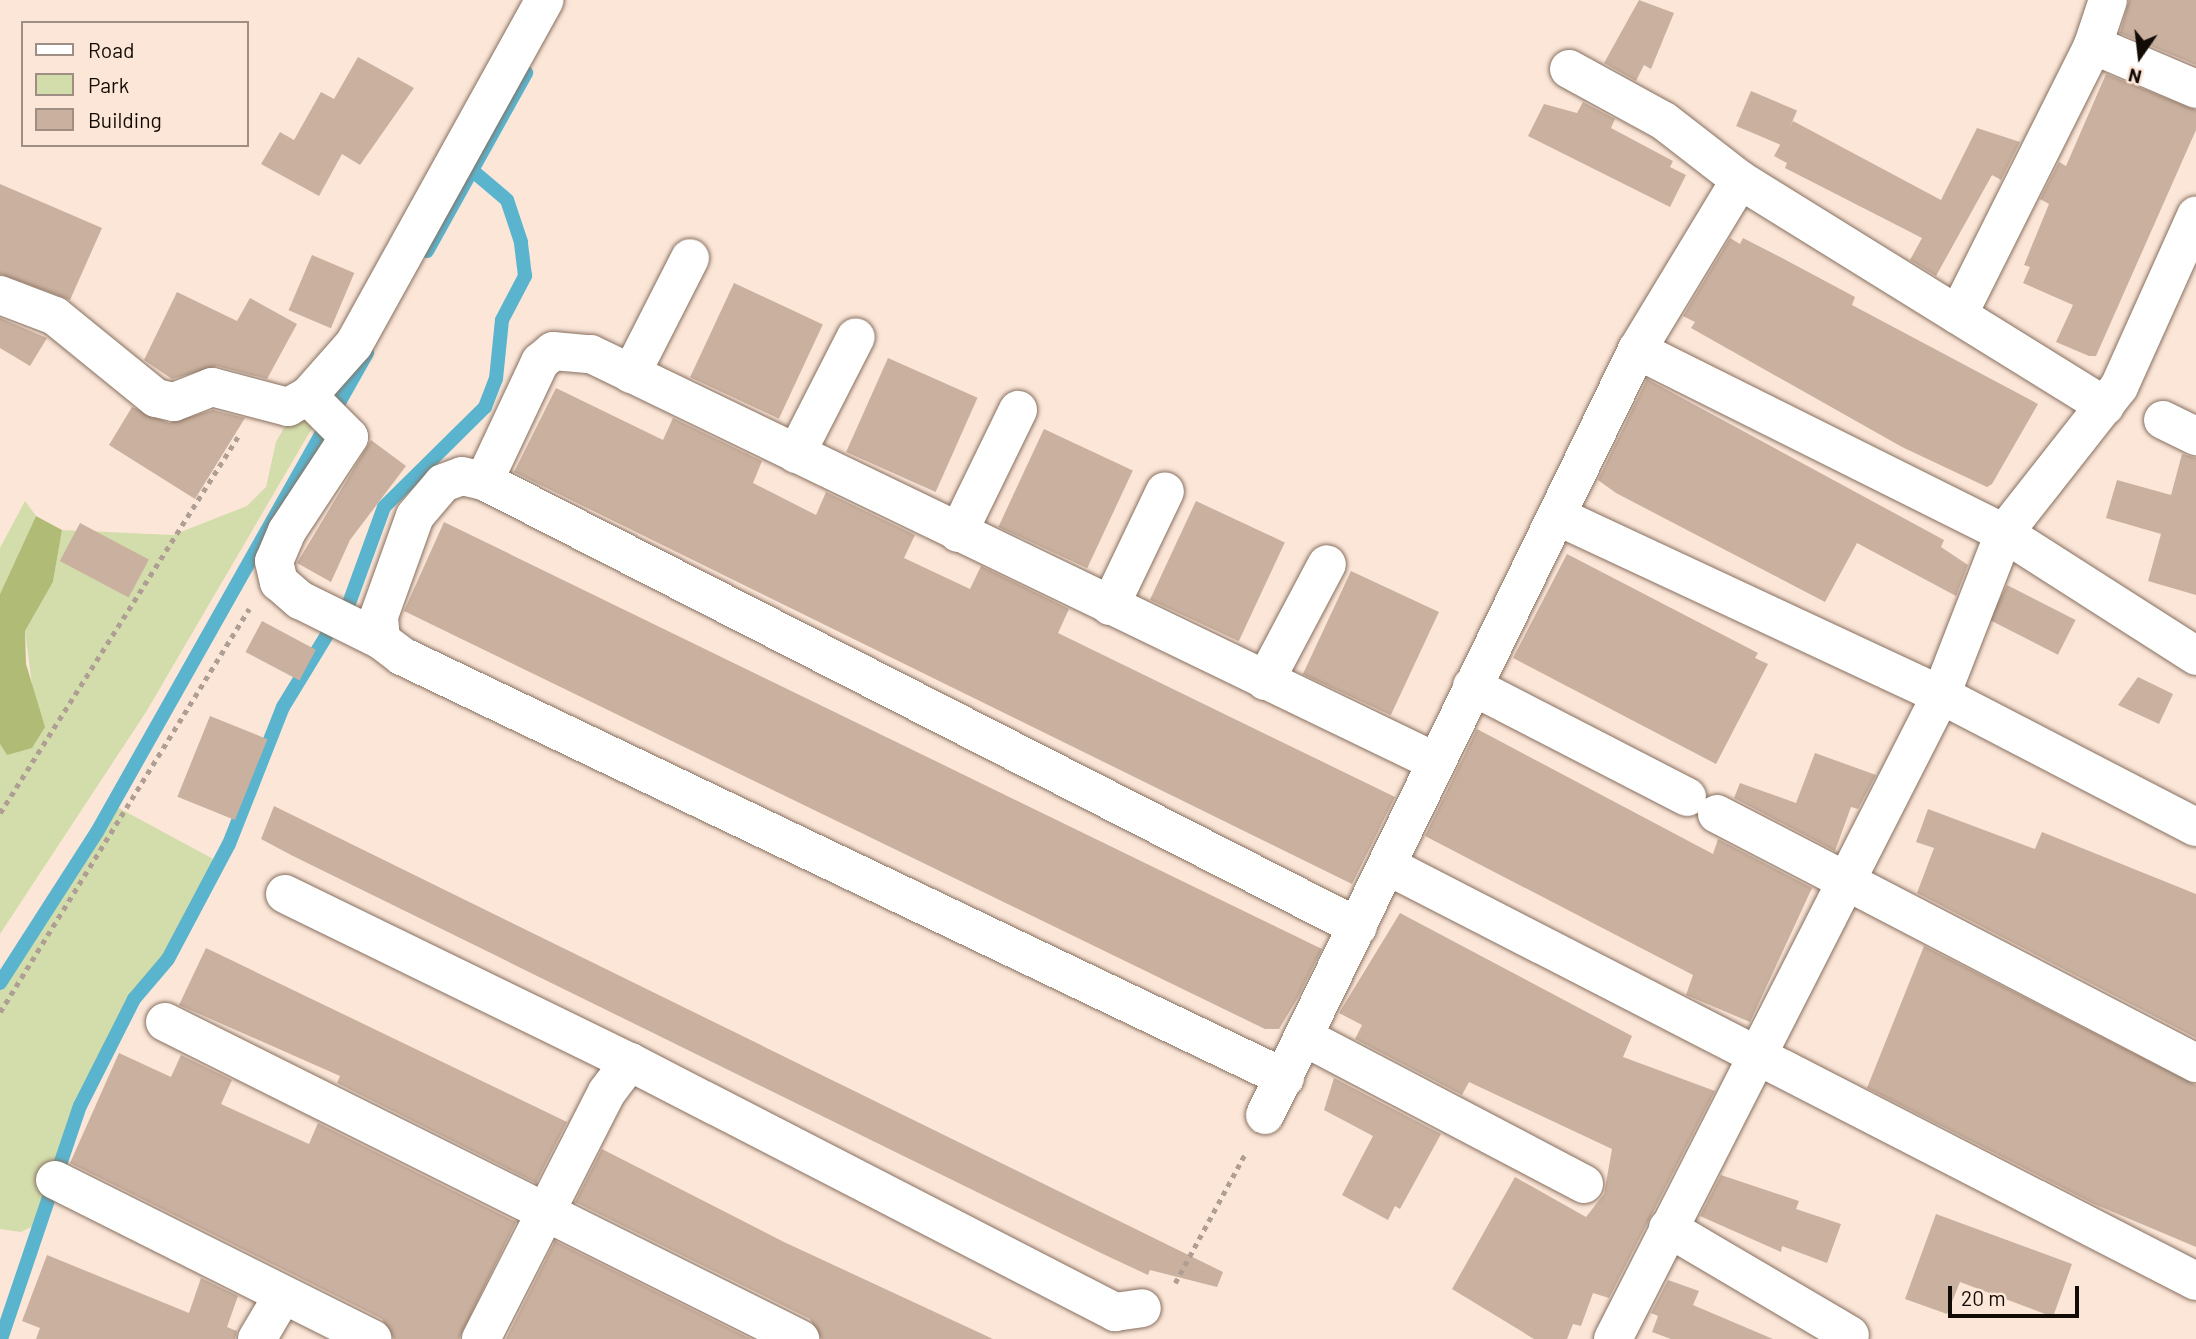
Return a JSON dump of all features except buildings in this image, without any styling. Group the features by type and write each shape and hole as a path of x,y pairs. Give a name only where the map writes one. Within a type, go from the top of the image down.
{"street":[{"path":"0,295 55,316 156,398 174,402 212,387 288,407 311,398 354,344 545,0"},
{"path":"1958,315 2094,45 2108,0"},
{"path":"2094,45 2196,89"},
{"path":"1569,69 1664,121 1740,180 2105,406"},
{"path":"1265,1115 1306,1038 1472,686 1637,349 1740,180"},
{"path":"1613,1339 1842,881 1941,695 2004,533 2105,406 2196,215"},
{"path":"631,374 690,258"},
{"path":"796,454 856,337"},
{"path":"1637,349 2004,533 2196,656"},
{"path":"484,481 540,362 553,351 590,354 1436,762"},
{"path":"311,398 347,429 346,445 287,531 276,566 279,582 300,600 1285,1078"},
{"path":"958,533 1018,410"},
{"path":"381,640 386,586 415,516 443,482 462,476 484,481 1358,927"},
{"path":"1110,606 1165,491"},
{"path":"1557,516 1941,695 2196,827"},
{"path":"1265,681 1327,564"},
{"path":"1472,686 2196,1063"},
{"path":"1388,866 1755,1059 2196,1281"},
{"path":"285,894 630,1062 1115,1312 1142,1308"},
{"path":"165,1022 800,1339"},
{"path":"1306,1038 1584,1184"},
{"path":"481,1339 548,1213 607,1092 630,1062"},
{"path":"55,1180 372,1339"},
{"path":"1668,1228 1850,1335"},
{"path":"257,1339 283,1295"}],"path":[{"path":"0,813 261,401"},
{"path":"0,1012 276,566"},
{"path":"1142,1308 1159,1301 1175,1282 1265,1115"}],"green space":[{"path":"303,412 315,423 146,712 0,934 0,744 7,755 33,692 25,631 53,582 62,530 173,535 247,506 266,487 276,442 290,417"},
{"path":"25,501 36,516 0,594 0,548"},
{"path":"36,516 62,530 53,582 25,631 26,664 45,727 32,748 7,755 0,744 0,594"},
{"path":"115,806 217,861 165,956 130,997 76,1105 39,1223 21,1232 0,1229 0,990"}],"waterway":[{"path":"427,251 526,73"},
{"path":"348,606 384,507 485,407 496,379 502,320 525,276 521,242 507,200 474,172"},
{"path":"0,983 97,832 367,353"},
{"path":"1,1339 80,1106 134,999 168,959 229,844 283,707 330,630"}]}
